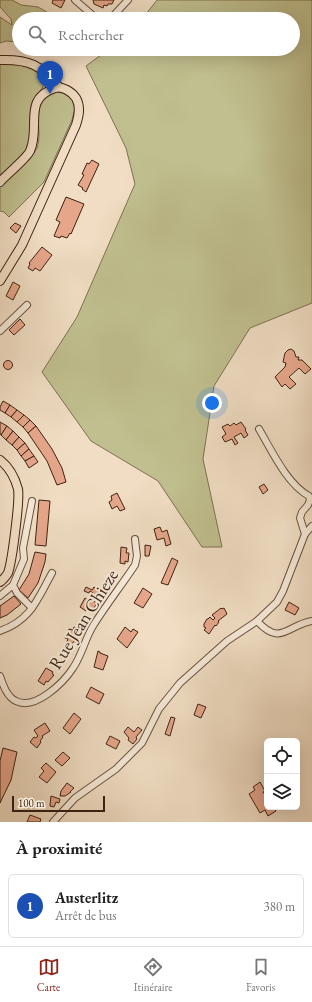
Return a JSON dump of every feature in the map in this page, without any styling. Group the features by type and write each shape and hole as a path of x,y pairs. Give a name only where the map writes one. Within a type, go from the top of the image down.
{"main road":[{"path":"0,60 21,60 35,65 48,75 59,87 68,90 75,97 79,104 80,112 76,125 22,245 0,281"},
{"path":"0,182 29,153 34,142 34,109 38,98 44,92 59,87"},
{"path":"0,460 14,477 18,490 11,559 8,574 0,582"}],"street":[{"path":"75,0 89,12"},
{"path":"117,12 128,0"},
{"path":"0,331 27,305"},
{"path":"259,429 285,472 295,485 304,494 309,496 310,500 308,505 302,512 300,518 305,534"},
{"path":"0,596 13,585 24,559 23,548 32,501"},
{"path":"53,822 75,798 116,769 142,743 159,709 180,683 227,641 257,621 277,602 283,591 305,534 312,526"},
{"name":"Rue Jean Chieze","path":"0,676 8,694 15,701 21,703 33,702 43,697 54,690 68,676 93,627 136,565 134,539"},
{"path":"0,631 13,626 27,616 52,573"},
{"path":"13,585 17,594 32,608"},
{"path":"257,621 264,629 271,633 278,634 312,621"}],"shaded area":[{"path":"0,0 12,0 21,5 38,7 47,12 12,12 12,25 11,19 0,7"},
{"path":"157,0 312,0 312,303 250,328 214,386 203,459 222,547 202,547 158,481 91,441 42,372 77,317 135,184 126,148 86,66 100,56 300,56 300,12 148,12"},
{"path":"0,17 12,25 12,42 6,41 0,43"},
{"path":"0,64 27,66 39,72 43,77 45,84 36,97 31,109 32,136 25,153 0,177"},
{"path":"54,92 64,93 72,99 75,108 72,120 44,182 9,217 4,212 0,211 0,186 37,148 39,140 38,117 41,103 46,97"}],"building":[{"path":"53,0 65,0 61,8 52,3"},
{"path":"93,0 114,0 112,4 108,4 107,6 104,5 103,8 94,4"},
{"path":"92,160 99,164 86,192 78,185 84,175 82,174 87,163 89,164"},
{"path":"66,197 84,204 71,234 70,233 67,238 61,236 60,238 54,236 60,222 56,220"},
{"path":"15,223 21,226 16,233 10,228"},
{"path":"42,247 52,255 40,271 35,268 33,271 28,268 29,263"},
{"path":"13,282 20,286 13,300 6,296"},
{"path":"20,319 25,325 14,335 9,330"},
{"path":"291,349 294,351 296,357 299,357 298,360 302,360 311,369 305,374 299,368 289,377 296,384 290,389 285,384 282,387 275,377 285,367 286,363 283,362 285,353"},
{"path":"8,360 13,365 8,370 3,365"},
{"path":"3,401 10,405 5,413 0,410"},
{"path":"10,405 17,410 11,417 5,413"},
{"path":"17,410 24,415 17,422 11,417"},
{"path":"24,415 30,420 23,427 17,422"},
{"path":"30,420 36,426 28,433 23,427"},
{"path":"0,422 7,426 1,435 0,434"},
{"path":"241,422 248,435 244,438 241,433 234,437 238,443 235,445 232,439 225,442 222,437 226,434 222,427 228,424 230,426 234,423 236,425"},
{"path":"7,426 13,431 6,440 1,435"},
{"path":"36,426 52,449 62,468 66,482 57,485 47,461 28,433"},
{"path":"13,431 19,437 12,445 6,440"},
{"path":"19,437 25,443 17,450 12,445"},
{"path":"25,443 29,449 21,456 17,450"},
{"path":"29,449 34,456 25,461 21,456"},
{"path":"34,456 38,462 29,468 25,461"},
{"path":"264,484 268,490 263,494 259,487"},
{"path":"117,493 125,509 120,511 117,506 112,509 109,502 112,500 111,496"},
{"path":"39,500 50,501 46,546 35,545"},
{"path":"160,527 162,532 167,530 171,544 166,546 164,538 157,540 154,529"},
{"path":"145,545 151,546 149,556 145,556"},
{"path":"121,547 127,548 126,553 129,553 128,562 125,561 125,564 120,563"},
{"path":"35,552 46,554 45,562 38,583 28,598 19,590 29,574"},
{"path":"172,558 178,561 168,585 161,583"},
{"path":"86,587 92,590 94,587 99,591 96,595 98,596 96,599 94,598 93,601 97,603 93,610 88,608 86,611 80,607 85,598 89,601 93,593 90,591 89,593 84,591"},
{"path":"143,588 152,594 143,608 134,603"},
{"path":"14,596 21,604 7,615 0,618 0,606"},
{"path":"289,602 299,608 295,615 285,610"},
{"path":"221,608 224,608 227,614 218,621 219,622 209,634 204,630 206,628 204,627 204,624 210,617 213,620 215,618 212,615"},
{"path":"74,627 81,630 76,642 74,641 71,646 66,644 68,639 65,638 69,629 73,630"},
{"path":"125,627 131,632 133,629 138,632 127,648 117,639"},
{"path":"98,651 108,656 103,670 94,667"},
{"path":"46,668 53,672 52,674 54,675 48,682 46,681 44,685 38,681"},
{"path":"91,687 104,694 99,704 86,697"},
{"path":"198,704 206,707 201,718 194,715"},
{"path":"74,713 81,719 70,734 63,728"},
{"path":"171,717 175,718 170,736 165,734"},
{"path":"45,723 50,731 42,736 41,742 37,748 30,742 34,737 36,738 38,736 34,730"},
{"path":"128,727 134,732 138,727 142,730 136,737 137,739 133,744 128,740 129,738 124,732"},
{"path":"110,736 120,741 116,749 106,744"},
{"path":"3,748 17,752 11,780 0,803 0,761"},
{"path":"63,752 70,758 62,766 55,760"},
{"path":"46,763 56,772 47,783 39,777 44,771 41,768"},
{"path":"260,782 264,789 265,810 260,813 249,794 255,790 253,787"},
{"path":"67,783 74,788 65,796 60,796 61,791"},
{"path":"51,796 60,799 59,803 56,802 54,807 50,806"},
{"path":"265,810 276,810 276,811 268,816"},
{"path":"30,815 41,819 40,822 27,822"}],"place":[{"name":"Austerlitz","path":"50,94"}]}
